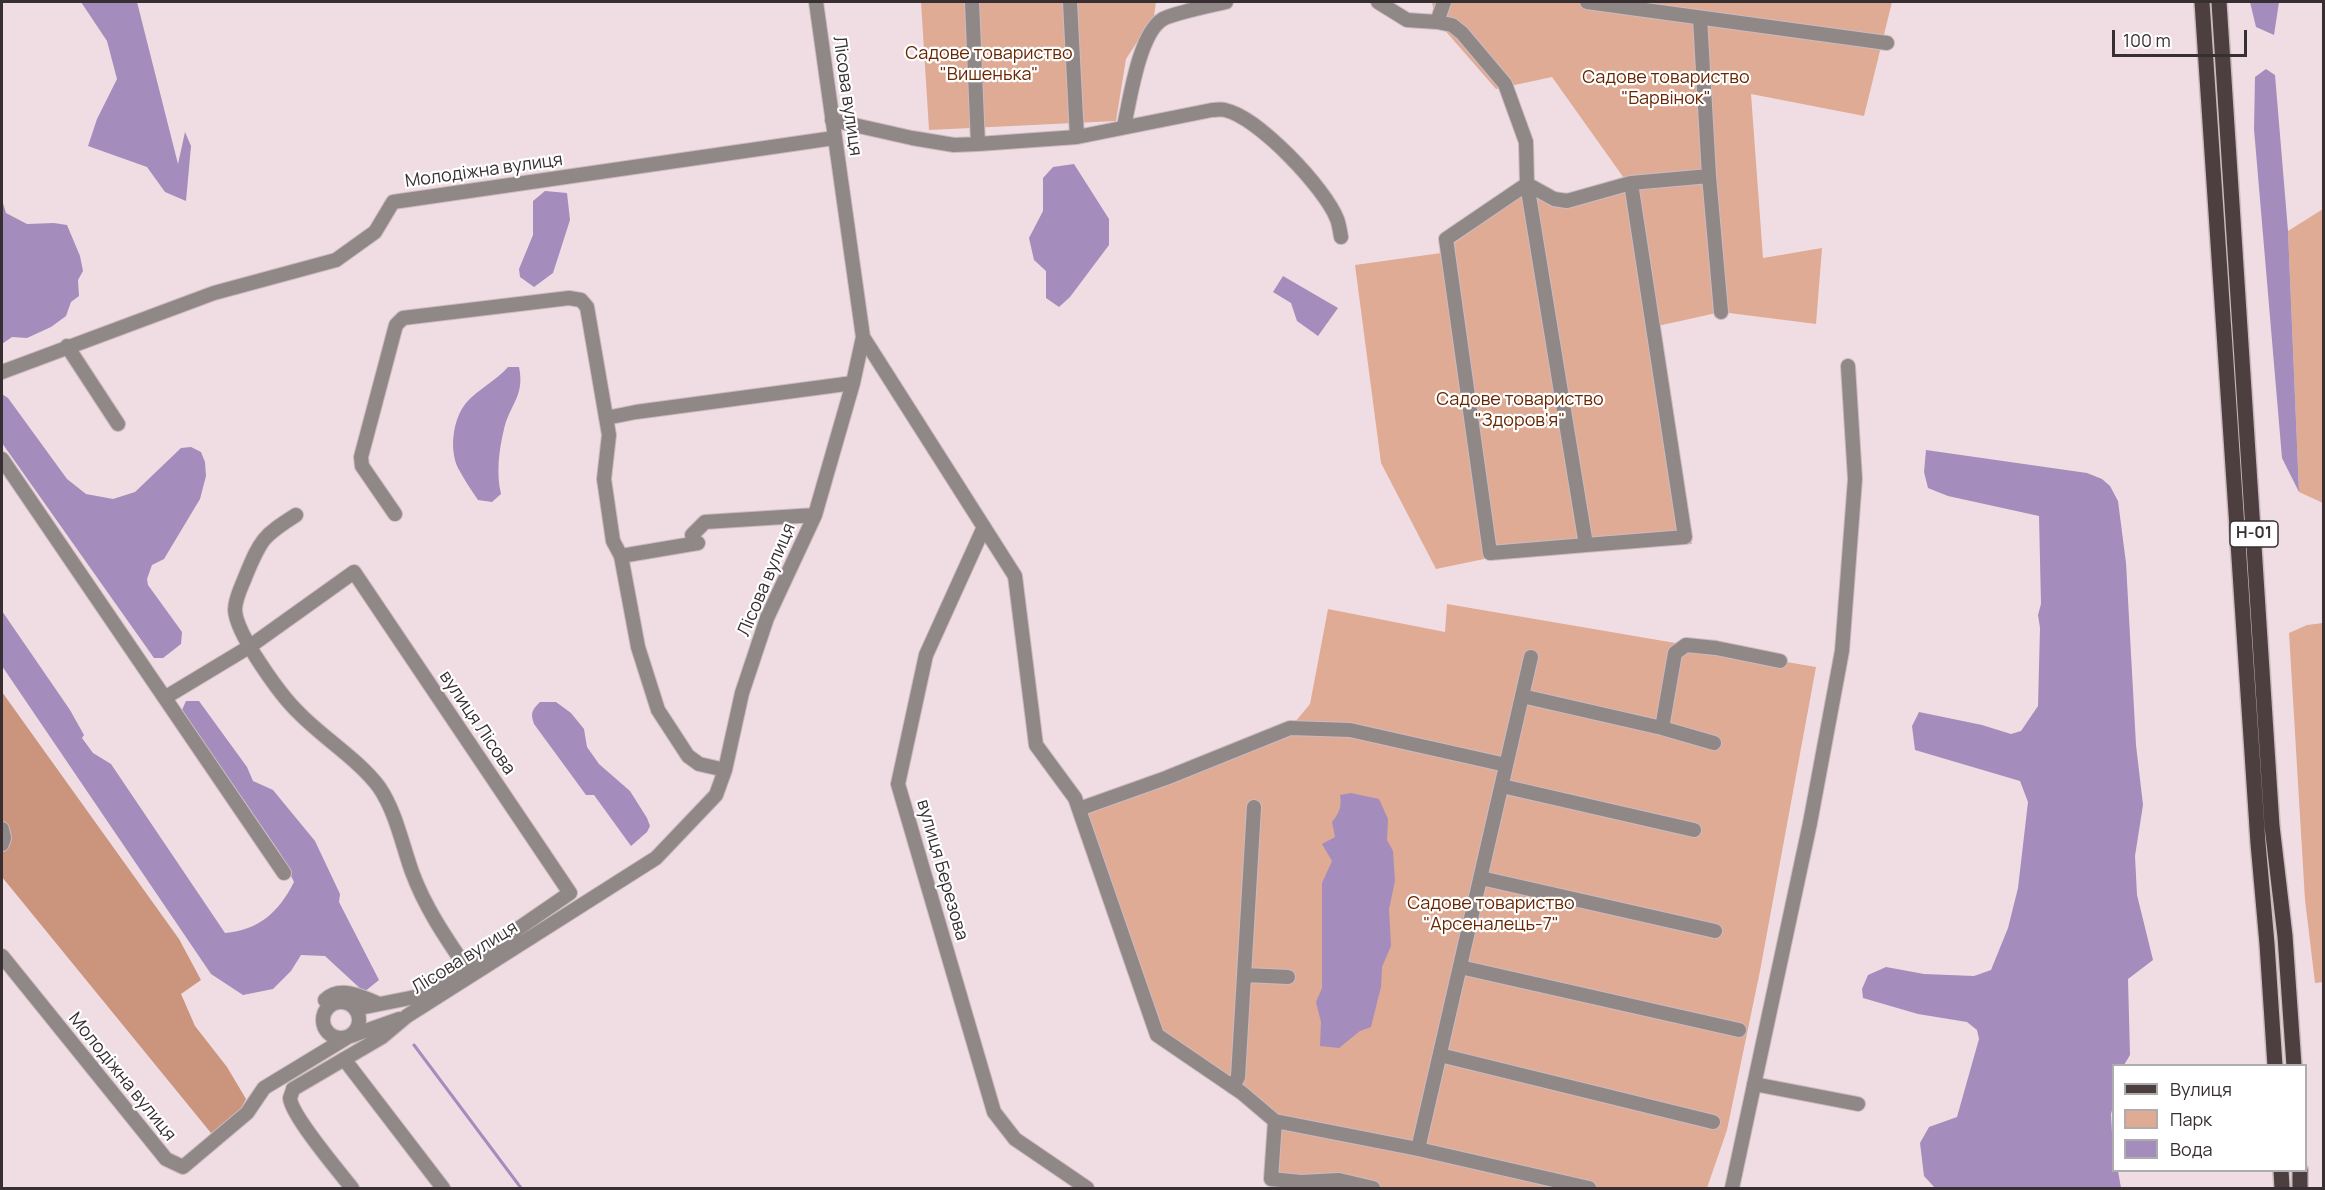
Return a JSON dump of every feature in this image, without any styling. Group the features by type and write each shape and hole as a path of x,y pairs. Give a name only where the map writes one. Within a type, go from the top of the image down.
{"main road":[{"name":"Н-01","path":"2202,2 2275,1064"},
{"name":"Н-01","path":"2219,2 2272,826 2285,936 2294,1064"},
{"path":"2281,1172 2282,1188"},
{"path":"2300,1172 2300,1188"}],"street":[{"name":"Лісова вулиця","path":"407,1016 656,858 716,795 742,693 767,618 815,515 853,383 863,337 816,2"},
{"path":"972,2 978,144"},
{"path":"1071,2 1077,137"},
{"path":"1125,126 1141,54 1149,36 1163,19 1226,2"},
{"path":"1378,2 1407,20 1452,25 1462,33 1505,84 1526,142 1527,184 1586,545"},
{"path":"1437,22 1444,2"},
{"path":"1587,2 1887,43"},
{"path":"1700,18 1709,176 1721,312"},
{"path":"832,120 954,145 1077,137 1212,110 1225,110 1237,115 1277,143 1307,174 1336,218 1341,237"},
{"name":"Молодіжна вулиця","path":"2,372 214,293 336,261 375,232 393,202 834,138"},
{"path":"1527,184 1554,200 1567,201 1631,183 1709,176"},
{"path":"1527,184 1446,239 1490,553 1685,537 1631,183"},
{"path":"395,514 362,466 362,457 396,325 403,318 569,298 581,300 587,307 609,435 604,479 613,541 621,556 638,647 658,710 688,756 699,764 724,770"},
{"path":"863,337 1015,576 1036,745 1075,798 1157,1035 1233,1087 1275,1121 1418,1149 1589,1188"},
{"path":"67,346 118,424"},
{"path":"1732,1188 1810,823 1842,651 1855,479 1848,366"},
{"path":"606,418 853,383"},
{"path":"2,459 284,873"},
{"path":"296,515 271,531 259,544 237,597 235,609 237,622 249,647 298,713 345,753 379,787 397,825 412,873 431,917 465,966 420,996 356,1011"},
{"path":"621,556 695,539 705,522 815,515"},
{"name":"вулиця Березова","path":"984,527 926,655 898,784 994,1112 1015,1139 1087,1188"},
{"name":"вулиця Лісова","path":"249,647 354,572 570,893 465,966"},
{"path":"1662,728 1675,653 1686,645 1716,648 1780,661"},
{"path":"166,698 249,647"},
{"path":"1418,1149 1531,657"},
{"path":"1522,696 1662,728 1714,743"},
{"path":"1079,809 1166,778 1290,728 1350,730 1506,765"},
{"path":"1502,786 1694,830"},
{"path":"1233,1087 1238,1077 1254,807"},
{"path":"2,829 4,838 2,844"},
{"path":"1480,878 1715,931"},
{"name":"Молодіжна вулиця","path":"2,956 165,1159 183,1167 247,1113 264,1088 348,1037 407,1016"},
{"path":"1460,967 1739,1030"},
{"path":"1245,975 1288,977"},
{"path":"356,1011 359,1025 357,1030 348,1037 336,1038 324,1026 322,1012 324,1002 329,996 341,993 357,995 379,1004"},
{"path":"324,1020 328,1009 338,1003 350,1005 356,1011 386,1023"},
{"path":"352,1188 308,1131 290,1098 293,1089 382,1037 407,1016"},
{"path":"1440,1055 1713,1122"},
{"path":"344,1059 443,1188"},
{"path":"1754,1084 1858,1104"},
{"path":"1275,1121 1273,1184 1301,1182 1373,1188"}],"green space":[{"name":"Садове товариство \"Вишенька\"","path":"921,2 1156,2 1154,16 1126,59 1116,121 929,130"},
{"path":"1432,2 1892,2 1864,116 1751,94 1763,258 1822,248 1816,324 1721,312 1653,327 1692,544 1489,558 1436,569 1381,463 1355,265 1441,253 1532,186 1565,205 1631,188 1552,77 1496,89 1435,19"},
{"path":"2323,209 2323,503 2299,492 2288,231"},
{"name":"Садове товариство \"Арсеналець-7\"","path":"1447,604 1816,667 1760,971 1727,1130 1707,1188 1374,1188 1271,1179 1275,1121 1157,1035 1079,809 1290,728 1310,704 1328,609 1445,632"},
{"path":"2323,623 2324,982 2315,983 2305,900 2289,633 2307,625"}],"shaded area":[{"path":"2,692 179,939 201,980 181,994 195,1026 227,1067 246,1099 231,1128 211,1133 2,877"}],"water":[{"path":"81,2 137,2 178,164 185,132 191,146 186,201 165,192 147,167 88,146 97,119 117,79 107,41"},
{"path":"2250,2 2279,2 2274,35 2256,27"},
{"path":"2266,69 2275,75 2288,231 2299,492 2282,458 2254,129 2255,77"},
{"path":"1074,164 1109,219 1109,245 1070,297 1059,307 1046,298 1046,271 1034,260 1029,238 1043,211 1043,178 1053,167"},
{"path":"545,191 567,193 570,220 553,273 534,287 520,277 519,269 533,235 533,201"},
{"path":"2,200 6,213 27,224 67,225 80,256 83,271 78,280 79,296 71,302 66,316 51,327 27,338 12,337 2,344"},
{"path":"1283,276 1338,308 1318,336 1297,321 1291,303 1273,292"},
{"path":"508,367 519,367 520,385 504,429 501,445 498,470 501,494 492,502 478,500 455,460 453,443 455,426 466,403"},
{"path":"2,394 8,398 67,479 86,494 113,499 135,492 181,448 191,447 201,452 205,462 206,476 200,499 164,559 152,565 147,579 148,585 182,632 181,644 163,658 154,658 2,443"},
{"path":"1926,450 2087,473 2102,479 2110,486 2118,501 2126,563 2136,745 2143,805 2135,856 2137,895 2153,960 2128,979 2130,1055 2125,1064 2112,1064 2112,1172 2118,1172 2121,1188 1935,1188 1924,1176 1920,1143 1929,1127 1957,1117 1979,1039 1977,1030 1967,1022 1918,1014 1863,998 1862,989 1868,975 1886,967 1924,974 1974,976 1991,970 2008,928 2018,888 2028,802 2020,781 1915,750 1912,726 1919,712 1982,725 2011,734 2021,731 2038,706 2040,628 2038,615 2041,604 2039,516 1948,496 1928,488 1924,472"},
{"path":"2,611 70,710 84,735 82,738 93,753 111,764 225,933 248,928 267,918 282,902 294,882 280,853 182,710 186,701 199,701 247,767 253,781 273,790 315,841 340,894 339,902 379,980 364,992 325,956 301,955 291,971 273,989 243,995 211,974 2,666"},
{"path":"540,702 556,702 571,713 584,729 587,747 599,764 630,791 650,826 647,832 631,846 594,795 586,795 534,724 532,712"},
{"path":"1351,793 1379,799 1388,819 1387,840 1393,851 1395,881 1389,909 1391,946 1382,967 1381,987 1371,1027 1360,1031 1339,1048 1320,1046 1321,1022 1316,1002 1322,988 1322,883 1332,861 1322,844 1335,837 1332,822 1339,810 1340,795"}],"waterway":[{"path":"414,1045 521,1188"}],"park label":[{"name":"Садове товариство \"Барвінок\"","path":"1666,88"},
{"name":"Садове товариство \"Здоров'я\"","path":"1520,410"}]}
